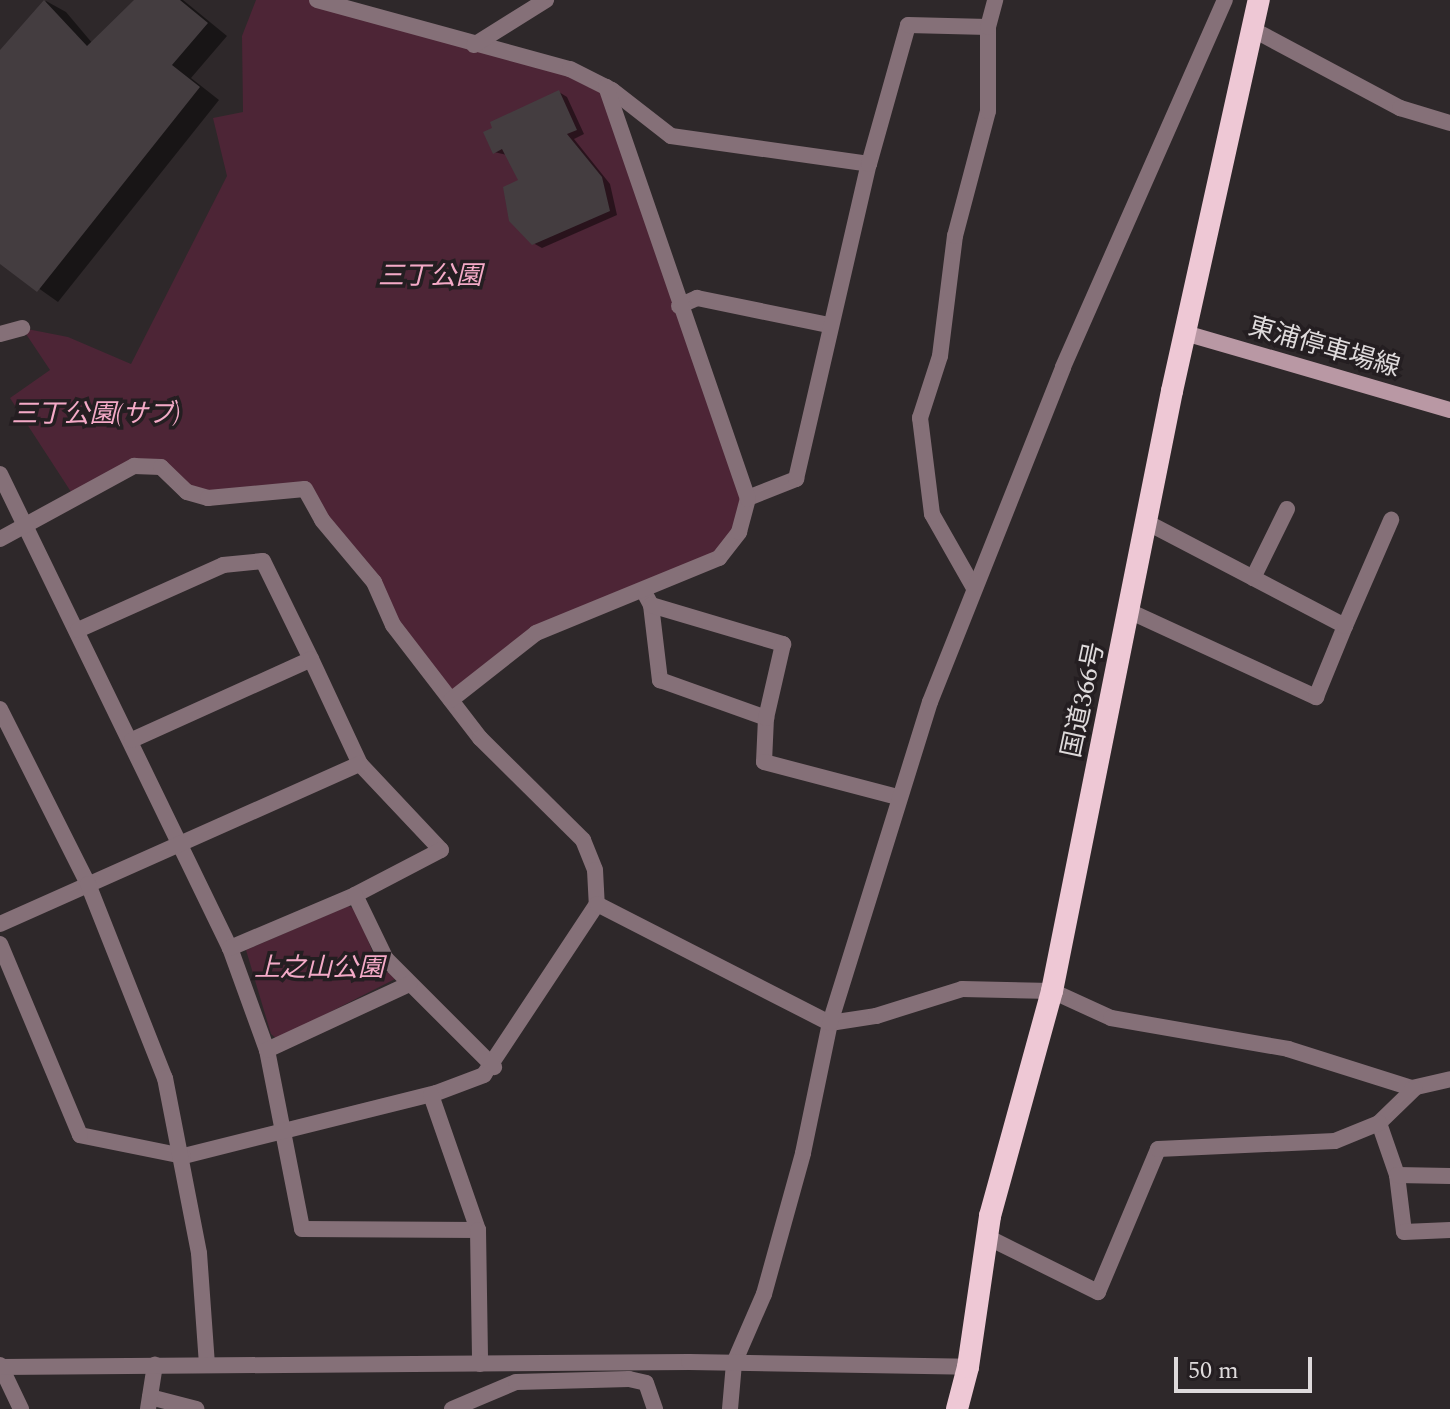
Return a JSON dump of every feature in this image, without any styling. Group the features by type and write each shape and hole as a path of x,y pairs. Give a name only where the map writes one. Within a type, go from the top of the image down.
{"highway":[{"name":"国道366号","path":"957,1409 968,1367 987,1237 1052,991 1185,333 1259,0"}],"main road":[{"name":"東浦停車場線","path":"1185,333 1450,410"}],"street":[{"path":"317,0 570,69 606,87 671,136 869,164"},
{"path":"474,45 546,0"},
{"path":"974,588 932,514 920,418 940,356 955,236 988,111 988,27 995,0"},
{"path":"730,1409 734,1363 764,1294 803,1153 830,1023 897,797 974,588 1063,367 1225,0"},
{"path":"748,498 796,479 829,325 908,25 988,27"},
{"path":"1252,29 1400,108 1450,123"},
{"path":"451,700 536,633 719,558 739,532 748,498 679,306 606,87"},
{"path":"679,306 697,298 829,325"},
{"path":"0,334 22,328"},
{"path":"0,539 134,466 161,467 187,492 208,498 305,489 322,520 374,582 393,625 480,738 583,840 595,870 597,904 494,1067 431,1095 283,1127 183,1156 80,1135 0,944"},
{"path":"0,474 184,847 230,948 267,1050 302,1229 478,1230"},
{"path":"1253,578 1287,509"},
{"path":"1131,612 1316,697 1391,520"},
{"path":"1148,523 1345,626"},
{"path":"78,630 223,565 263,561 360,764 441,850 355,895 230,948"},
{"path":"643,590 651,605 660,680 766,718"},
{"path":"651,605 783,644 766,718 764,762 897,797"},
{"path":"132,740 311,659"},
{"path":"0,709 88,884 145,1019 183,1156 199,1253 207,1365"},
{"path":"0,924 88,884 184,847 360,764"},
{"path":"355,895 386,959 494,1067"},
{"path":"597,904 830,1023 876,1016 962,989 1052,991 1111,1018 1288,1049 1415,1088"},
{"path":"267,1050 409,984"},
{"path":"987,1237 1098,1292 1158,1149 1335,1141 1379,1123 1415,1088 1450,1079"},
{"path":"431,1095 478,1230 480,1364"},
{"path":"1379,1123 1397,1175 1404,1232 1450,1230"},
{"path":"1397,1175 1450,1176"},
{"path":"21,1409 0,1366 734,1363 968,1367"},
{"path":"155,1365 149,1403 196,1409"},
{"path":"452,1409 516,1382 629,1379 646,1383 655,1409"}],"green space":[{"name":"三丁公園","path":"256,0 317,0 606,87 748,498 719,558 536,633 451,700 305,489 208,498 161,467 134,466 75,498 10,398 50,370 22,328 68,337 131,364 227,176 213,118 243,112 242,36"},
{"name":"上之山公園","path":"348,906 356,909 376,961 395,979 277,1039 271,1034 246,950"}],"building":[{"path":"44,0 87,46 134,0 180,0 208,23 172,65 200,87 37,292 0,264 0,50"},
{"path":"559,90 577,130 567,134 602,177 610,211 532,245 509,221 503,187 518,180 502,149 493,154 483,132 492,128 490,122"}],"park label":[{"name":"三丁公園(サブ)","path":"96,415"}]}
